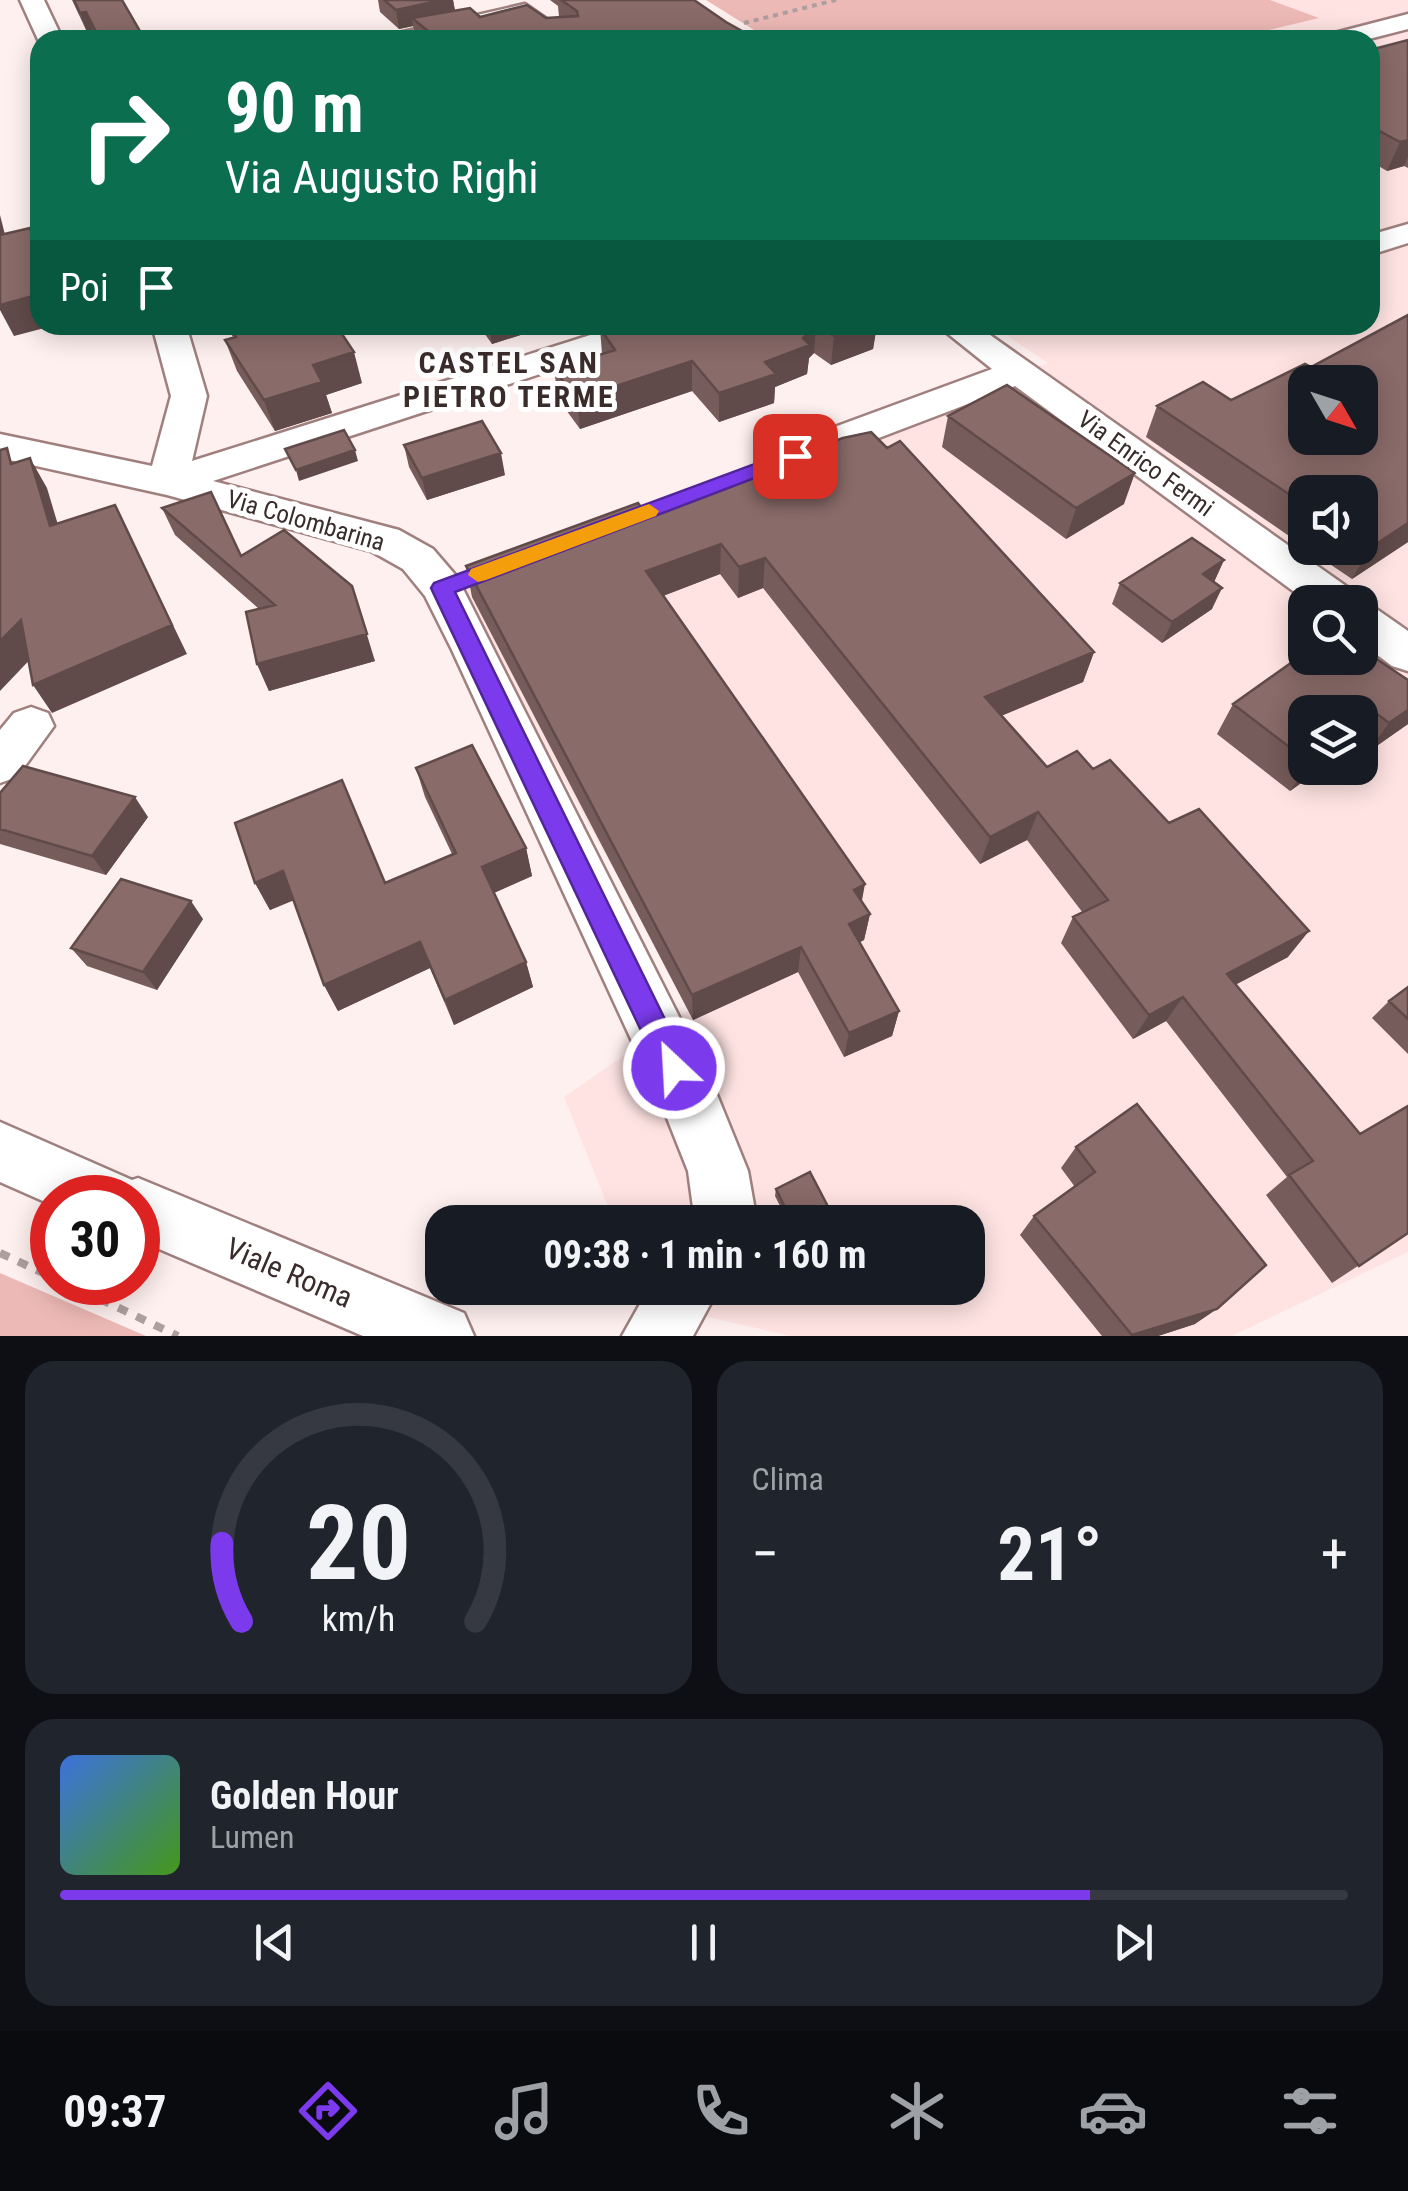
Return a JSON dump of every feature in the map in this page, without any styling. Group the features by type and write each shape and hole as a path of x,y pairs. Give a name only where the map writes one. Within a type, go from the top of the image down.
{"street":[{"path":"32,0 46,30"},
{"path":"441,30 525,10 551,30"},
{"path":"1372,30 1408,20"},
{"path":"1380,241 1408,233"},
{"path":"167,482 189,396 172,335"},
{"path":"167,482 629,335"},
{"name":"Via Enrico Fermi","path":"968,335 1314,585"},
{"path":"758,470 1019,372"},
{"name":"Via Colombarina","path":"0,446 167,482 385,540 460,582 690,1101 718,1171 723,1205"},
{"path":"1378,632 1408,654"},
{"path":"0,763 31,726"},
{"path":"0,1152 54,1175"},
{"name":"Viale Roma","path":"160,1219 441,1336"},
{"path":"655,1336 676,1305"}],"path":[{"path":"744,23 836,0"},
{"path":"0,1253 30,1267"},
{"path":"113,1305 178,1336"}],"shaded area":[{"path":"706,0 1270,0 1319,18 1269,30 754,30"},
{"path":"1270,0 1408,0 1408,1252 1232,1336 791,1336 655,1305 985,1305 985,1205 607,1205 564,1097 691,1009 451,577 1048,363 1006,335 1380,335 1380,30 1268,30 1317,18"},
{"path":"0,1273 30,1286 30,1305 74,1305 146,1336 0,1336"}],"building":[{"path":"74,0 122,0 139,30 95,30 86,12 80,13"},
{"path":"384,0 442,0 396,10"},
{"path":"561,0 694,0 740,30 427,30 412,18 470,8 480,17 527,5 546,18 578,16"},
{"path":"1408,40 1408,140 1400,142 1380,131 1380,47"},
{"path":"30,228 30,297 0,305 0,235"},
{"path":"1408,315 1408,523 1378,543 1378,475 1288,475 1288,494 1157,406 1203,382 1231,400 1288,372 1288,455 1378,455 1378,365 1315,365 1371,335 1380,335 1380,330"},
{"path":"343,335 354,352 313,365 322,382 264,400 225,340"},
{"path":"605,335 806,335 803,338 810,345 765,362 776,374 719,393 692,361 577,399 554,369 615,350"},
{"path":"1007,385 1135,473 1076,508 948,416"},
{"path":"482,421 501,453 422,478 404,445"},
{"path":"344,430 355,450 296,470 285,449"},
{"path":"871,432 887,448 900,441 1094,652 985,697 1047,767 1077,751 1093,769 1110,760 1169,823 1199,809 1309,931 1227,974 1360,1134 1408,1106 1408,1233 1359,1266 1289,1175 1313,1161 1183,997 1149,1015 1073,917 1108,900 1038,812 990,837 765,558 739,567 721,544 646,571 865,884 854,890 870,914 849,924 899,1011 849,1033 801,947 692,995 466,566 638,503 644,511 843,438"},
{"path":"7,448 11,464 30,458 50,526 115,505 172,625 33,685 21,620 0,641 0,450"},
{"path":"211,492 241,556 284,530 352,586 367,634 257,664 246,612 275,605 162,508"},
{"path":"1192,538 1224,560 1203,574 1222,588 1172,622 1120,583"},
{"path":"1378,660 1408,680 1408,710 1389,723 1378,715 1378,695 1288,695 1288,746 1233,704 1288,665 1288,675 1378,675"},
{"path":"472,745 526,848 482,867 526,962 445,1000 420,942 324,985 283,871 255,883 235,823 342,780 385,883 456,853 416,768"},
{"path":"23,766 135,797 92,856 0,829 0,793"},
{"path":"121,879 191,901 143,972 71,948"},
{"path":"1408,987 1408,1019 1389,1001"},
{"path":"1137,1104 1266,1265 1217,1309 1132,1335 1034,1216 1095,1172 1076,1147"},
{"path":"810,1172 827,1205 784,1205 776,1189"}],"slow traffic":[{"path":"478,575 649,511"}],"district":[{"name":"CASTEL SAN PIETRO TERME","path":"509,380"}],"route":[{"path":"674,1068 442,588 795,456"}]}
